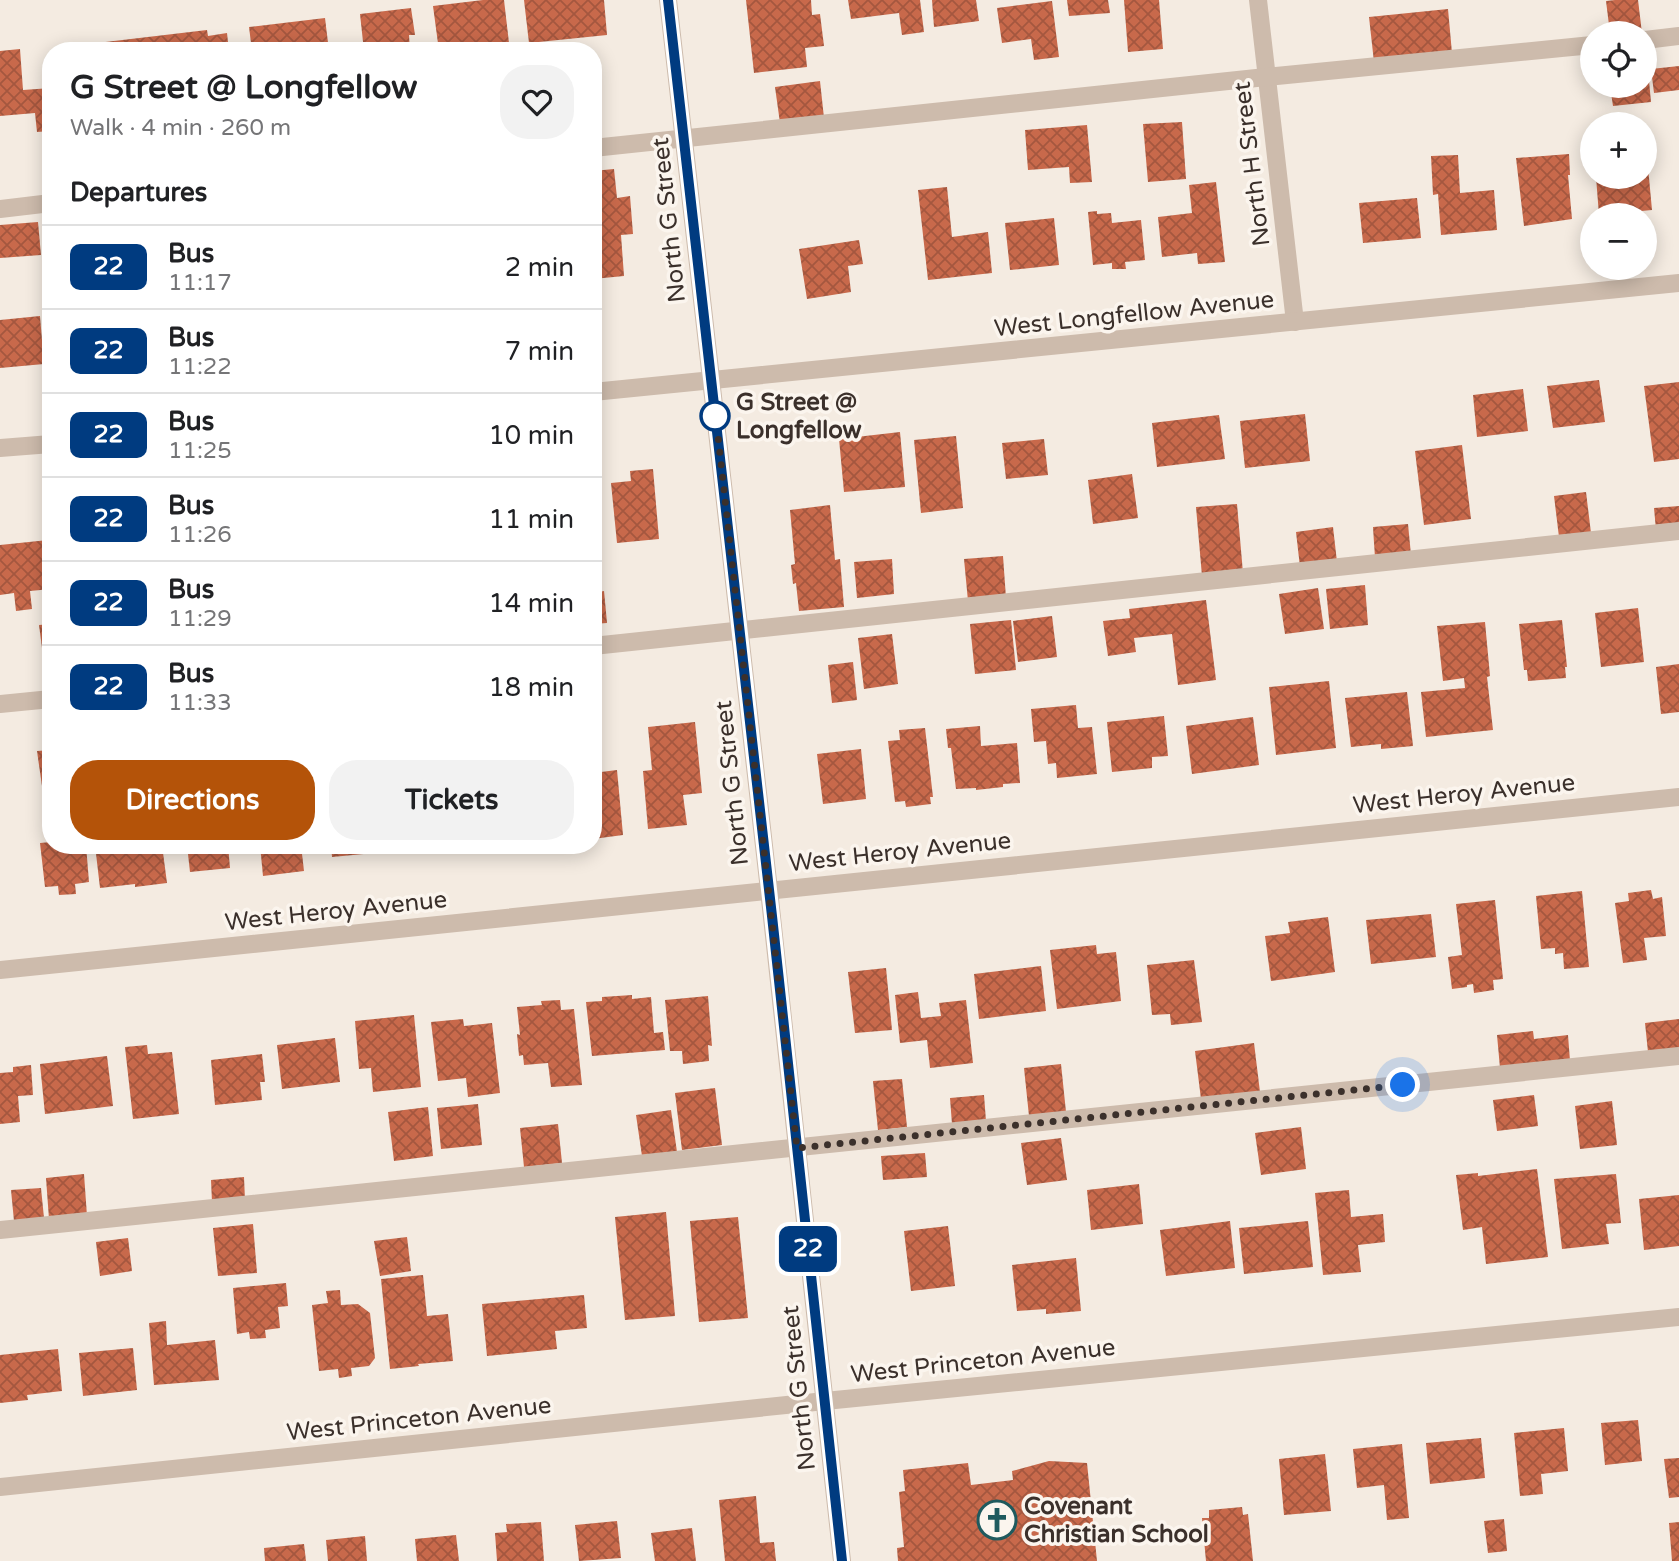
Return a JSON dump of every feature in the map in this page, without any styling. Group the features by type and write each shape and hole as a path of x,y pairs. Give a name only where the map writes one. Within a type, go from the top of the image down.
{"street":[{"name":"North G Street","path":"668,0 842,1561"},
{"name":"North H Street","path":"1258,0 1294,322"},
{"path":"1657,39 1679,36"},
{"path":"602,147 1580,46"},
{"path":"0,209 42,205"},
{"name":"West Longfellow Avenue","path":"602,392 1679,283"},
{"path":"0,448 42,445"},
{"path":"602,645 1679,531"},
{"path":"0,704 42,700"},
{"name":"West Heroy Avenue","path":"0,970 1679,797"},
{"path":"0,1230 1679,1056"},
{"name":"West Princeton Avenue","path":"0,1488 825,1401 1679,1317"}],"building":[{"path":"504,0 509,42 438,42 433,6"},
{"path":"524,0 604,0 607,35 529,42"},
{"path":"746,0 811,0 812,15 820,14 824,46 805,48 807,67 754,73"},
{"path":"848,0 920,0 924,32 902,35 899,13 851,19"},
{"path":"932,0 976,0 979,21 934,27"},
{"path":"1067,0 1108,0 1110,13 1069,16"},
{"path":"1124,0 1159,0 1163,49 1128,52"},
{"path":"1638,0 1641,21 1608,21 1606,1"},
{"path":"1052,1 1059,57 1034,60 1031,39 1002,43 997,8"},
{"path":"411,8 415,35 409,35 409,42 363,42 360,14"},
{"path":"1448,9 1452,53 1374,62 1369,17"},
{"path":"325,18 328,42 251,42 249,27"},
{"path":"207,30 208,36 227,33 228,42 105,42"},
{"path":"20,49 23,90 42,89 42,132 37,132 35,113 0,116 0,51"},
{"path":"1679,66 1679,90 1657,93 1657,68"},
{"path":"820,81 824,118 780,123 775,87"},
{"path":"1612,98 1651,98 1651,102 1613,106"},
{"path":"1182,122 1186,179 1148,182 1143,124"},
{"path":"1087,125 1092,182 1070,183 1069,167 1028,170 1025,130"},
{"path":"1569,154 1572,219 1524,226 1516,158"},
{"path":"1458,155 1460,193 1494,190 1497,230 1441,235 1438,194 1433,195 1431,156"},
{"path":"614,169 617,198 630,196 633,234 621,235 624,276 602,278 602,170"},
{"path":"1216,182 1225,262 1198,264 1197,253 1162,257 1158,217 1192,213 1189,185"},
{"path":"947,187 952,237 988,232 992,273 928,280 918,190"},
{"path":"1597,189 1650,189 1651,203 1598,203"},
{"path":"1417,198 1421,238 1363,243 1359,203"},
{"path":"1097,211 1097,214 1111,213 1112,223 1141,220 1145,260 1125,262 1126,269 1112,269 1112,263 1093,265 1088,212"},
{"path":"1054,218 1059,265 1010,270 1005,223"},
{"path":"38,222 41,255 0,258 0,225"},
{"path":"859,240 863,264 848,266 851,292 807,299 799,249"},
{"path":"40,316 42,364 0,368 0,320"},
{"path":"1599,380 1605,422 1553,428 1547,386"},
{"path":"1679,382 1679,459 1654,462 1644,386"},
{"path":"1523,389 1528,431 1477,437 1473,395"},
{"path":"1305,414 1310,461 1245,468 1240,421"},
{"path":"1219,415 1225,459 1157,467 1152,423"},
{"path":"900,432 905,487 844,492 839,439"},
{"path":"956,436 963,508 921,513 914,440"},
{"path":"1044,439 1048,475 1006,479 1002,443"},
{"path":"1462,445 1471,519 1424,525 1415,451"},
{"path":"653,469 659,539 617,543 611,483 631,481 630,471"},
{"path":"1132,474 1138,518 1093,524 1088,480"},
{"path":"1586,492 1591,533 1559,537 1554,496"},
{"path":"1237,504 1243,573 1202,576 1196,507"},
{"path":"830,505 835,560 840,559 844,607 799,611 791,565 795,564 790,510"},
{"path":"1679,506 1679,528 1656,530 1654,508"},
{"path":"1408,524 1411,555 1375,558 1373,527"},
{"path":"1333,527 1337,562 1300,567 1296,532"},
{"path":"42,541 42,590 30,591 32,609 16,611 14,593 0,595 0,545"},
{"path":"1003,556 1006,598 968,601 964,559"},
{"path":"892,559 894,594 857,598 854,562"},
{"path":"1365,585 1368,625 1330,629 1326,589"},
{"path":"1318,588 1324,629 1285,634 1279,594"},
{"path":"604,591 607,623 602,623"},
{"path":"1206,600 1216,680 1178,685 1172,634 1134,638 1136,652 1108,656 1103,621 1130,618 1129,609"},
{"path":"1638,608 1644,662 1601,667 1595,613"},
{"path":"1052,616 1057,657 1018,662 1013,621"},
{"path":"1011,620 1016,670 975,674 970,624"},
{"path":"1562,620 1566,678 1528,681 1527,670 1524,670 1519,624"},
{"path":"1485,622 1493,730 1426,737 1421,692 1465,688 1464,678 1443,681 1437,626"},
{"path":"39,625 42,625 42,648"},
{"path":"892,634 898,684 864,689 858,638"},
{"path":"853,662 857,700 832,703 828,665"},
{"path":"1679,664 1679,712 1661,714 1656,667"},
{"path":"1329,681 1336,748 1276,755 1269,687"},
{"path":"1407,692 1413,746 1381,749 1381,744 1351,747 1345,698"},
{"path":"1076,705 1078,728 1092,727 1097,774 1057,778 1056,763 1048,764 1046,741 1034,742 1031,709"},
{"path":"1164,716 1168,756 1152,757 1152,768 1112,772 1107,722"},
{"path":"1253,717 1259,765 1192,774 1186,726"},
{"path":"695,722 702,793 683,795 687,825 648,829 643,771 652,770 648,727"},
{"path":"980,726 981,746 1017,743 1020,783 976,790 956,789 946,729"},
{"path":"925,728 933,797 930,797 931,804 906,807 905,801 895,802 888,741 900,740 899,730"},
{"path":"861,749 866,799 823,804 817,754"},
{"path":"37,751 42,751 42,786"},
{"path":"617,770 623,835 602,838 602,772"},
{"path":"40,843 42,854 87,854 89,882 75,884 76,894 59,895 58,886 45,887"},
{"path":"96,854 163,854 167,883 100,888"},
{"path":"188,854 229,854 230,868 190,872"},
{"path":"261,854 302,854 304,871 263,876"},
{"path":"332,854 364,854 332,857"},
{"path":"1651,890 1653,899 1662,897 1666,936 1644,938 1647,960 1623,963 1615,903 1629,901 1628,893"},
{"path":"1582,891 1589,967 1564,969 1563,953 1555,954 1555,948 1541,949 1536,896"},
{"path":"1495,900 1503,979 1493,980 1494,990 1474,993 1473,984 1452,989 1448,957 1462,955 1456,904"},
{"path":"1431,914 1436,957 1371,964 1366,920"},
{"path":"1328,917 1335,972 1271,981 1265,936 1290,933 1288,922"},
{"path":"1096,945 1097,954 1116,952 1121,1001 1057,1009 1050,950"},
{"path":"1194,960 1202,1022 1171,1025 1170,1014 1152,1015 1147,965"},
{"path":"1041,966 1046,1011 979,1019 974,974"},
{"path":"886,968 892,1030 855,1033 848,972"},
{"path":"918,992 921,1018 941,1016 939,1003 966,1000 973,1063 930,1068 927,1040 900,1043 895,995"},
{"path":"632,995 632,999 651,997 654,1033 663,1032 665,1050 592,1056 586,1002 602,1001 602,997"},
{"path":"708,996 712,1046 708,1045 709,1061 683,1064 682,1051 670,1051 665,1000"},
{"path":"560,1000 561,1010 574,1009 582,1085 551,1087 548,1063 524,1065 523,1055 519,1056 517,1007"},
{"path":"414,1015 421,1087 373,1092 371,1068 359,1069 355,1021"},
{"path":"463,1019 464,1026 492,1023 500,1093 468,1097 466,1078 438,1081 431,1022"},
{"path":"1679,1019 1679,1048 1648,1052 1645,1023"},
{"path":"1533,1031 1534,1039 1568,1035 1570,1061 1500,1068 1497,1035"},
{"path":"335,1038 340,1082 282,1089 277,1045"},
{"path":"1254,1043 1260,1092 1201,1099 1195,1051"},
{"path":"147,1045 148,1054 172,1052 179,1114 133,1119 125,1047"},
{"path":"262,1054 265,1082 260,1082 262,1100 215,1105 211,1060"},
{"path":"107,1056 113,1106 45,1114 40,1064"},
{"path":"1061,1064 1066,1112 1029,1116 1024,1068"},
{"path":"31,1065 33,1095 18,1096 20,1122 0,1124 0,1073 13,1072 13,1067"},
{"path":"902,1079 907,1127 878,1130 873,1081"},
{"path":"715,1088 722,1145 682,1150 675,1093"},
{"path":"984,1095 986,1121 952,1124 950,1098"},
{"path":"1534,1095 1538,1126 1497,1131 1493,1100"},
{"path":"1612,1101 1617,1145 1580,1149 1575,1106"},
{"path":"478,1104 482,1145 441,1149 437,1108"},
{"path":"428,1107 433,1156 394,1161 388,1112"},
{"path":"671,1110 677,1152 642,1156 636,1115"},
{"path":"558,1124 562,1163 524,1167 520,1128"},
{"path":"1301,1127 1306,1169 1261,1175 1255,1133"},
{"path":"1061,1138 1067,1180 1027,1185 1021,1143"},
{"path":"925,1153 927,1177 883,1180 881,1156"},
{"path":"1537,1169 1548,1257 1486,1264 1482,1227 1463,1230 1456,1175 1478,1173 1478,1176"},
{"path":"84,1174 87,1216 49,1219 46,1178"},
{"path":"1616,1174 1621,1223 1606,1224 1609,1244 1562,1249 1554,1179"},
{"path":"244,1177 245,1200 212,1202 211,1180"},
{"path":"1139,1184 1143,1224 1091,1230 1087,1190"},
{"path":"41,1188 44,1218 14,1221 11,1190"},
{"path":"1349,1190 1351,1217 1383,1214 1385,1242 1358,1245 1361,1272 1323,1275 1315,1193"},
{"path":"1679,1195 1679,1246 1644,1250 1639,1199"},
{"path":"666,1212 675,1316 625,1320 615,1217"},
{"path":"738,1217 748,1318 699,1322 690,1221"},
{"path":"1230,1221 1235,1268 1166,1276 1160,1230"},
{"path":"1308,1221 1313,1267 1244,1274 1239,1228"},
{"path":"253,1224 257,1273 218,1276 213,1228"},
{"path":"948,1226 955,1286 911,1291 904,1231"},
{"path":"407,1237 411,1271 380,1276 374,1241"},
{"path":"128,1238 132,1271 100,1276 96,1242"},
{"path":"1076,1258 1081,1311 1046,1314 1046,1309 1017,1311 1012,1265"},
{"path":"423,1275 427,1316 448,1314 453,1361 390,1369 381,1279"},
{"path":"286,1283 288,1306 278,1307 280,1328 265,1330 266,1338 250,1339 249,1332 237,1334 233,1288"},
{"path":"340,1290 341,1305 358,1304 370,1313 375,1358 369,1366 351,1368 352,1376 339,1378 338,1369 319,1371 312,1305 328,1303 326,1291"},
{"path":"584,1295 587,1328 555,1331 557,1349 487,1356 482,1304"},
{"path":"166,1321 167,1345 215,1340 219,1380 154,1385 149,1323"},
{"path":"133,1348 137,1390 83,1396 79,1353"},
{"path":"58,1349 62,1391 27,1395 28,1400 0,1403 0,1355"},
{"path":"1638,1420 1642,1461 1605,1465 1601,1423"},
{"path":"1564,1428 1568,1471 1541,1474 1543,1494 1520,1496 1514,1433"},
{"path":"1481,1438 1485,1478 1430,1484 1426,1443"},
{"path":"1402,1444 1409,1518 1387,1520 1384,1485 1357,1488 1353,1449"},
{"path":"1325,1454 1331,1511 1284,1515 1279,1459"},
{"path":"1679,1458 1679,1497 1669,1498 1664,1459"},
{"name":"Covenant Christian School","path":"1049,1461 1087,1463 1097,1561 898,1561 897,1548 904,1547 899,1492 905,1491 903,1470 968,1463 971,1485 1013,1480 1012,1471"},
{"path":"756,1496 760,1543 774,1542 776,1561 725,1561 719,1500"},
{"path":"1242,1507 1243,1515 1248,1514 1253,1561 1206,1561 1202,1518 1209,1518 1209,1510"},
{"path":"1504,1519 1507,1551 1488,1553 1484,1521"},
{"path":"617,1521 621,1558 579,1561 575,1525"},
{"path":"541,1522 544,1561 497,1561 495,1533 507,1532 506,1524"},
{"path":"1679,1522 1679,1561 1672,1561 1669,1523"},
{"path":"692,1528 696,1561 655,1561 651,1533"},
{"path":"456,1535 459,1561 417,1561 415,1539"},
{"path":"365,1536 367,1561 328,1561 326,1540"},
{"path":"304,1544 306,1561 265,1561 264,1548"}],"bus line":[{"name":"22","path":"668,0 842,1561"}],"place":[{"name":"G Street @ Longfellow","path":"715,416"},
{"name":"Covenant Christian School","path":"997,1520"}],"route":[{"path":"715,416 715,409 797,1148 1403,1085"}]}
